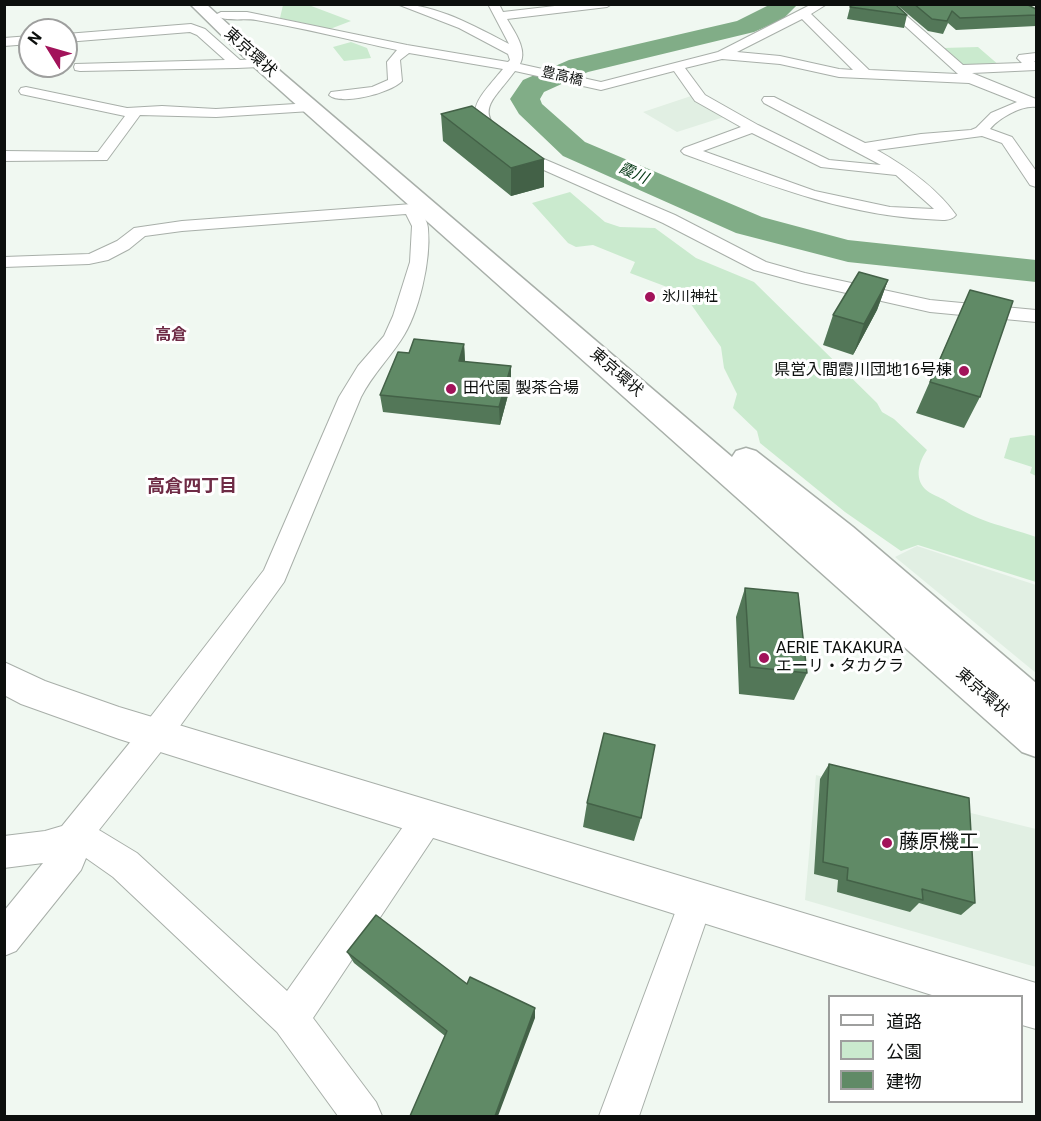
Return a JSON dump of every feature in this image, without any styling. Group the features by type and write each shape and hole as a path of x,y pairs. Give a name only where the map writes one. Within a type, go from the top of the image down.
{"highway":[{"name":"東京環状","path":"210,8 248,63 310,107 419,207 1036,740"},
{"name":"東京環状","path":"210,8 484,234 734,448 842,536 979,658 1036,705"}],"street":[{"path":"402,4 464,25 516,62"},
{"path":"493,4 515,44 516,62 487,94 481,111 485,128 506,148 669,219 743,259 770,269 930,306 1036,316"},
{"path":"500,16 607,4"},
{"path":"822,4 722,54 677,67 700,98 753,128 826,164 900,172"},
{"path":"886,4 962,69 971,80"},
{"path":"210,8 407,49 516,62"},
{"path":"804,14 866,75"},
{"path":"78,37 191,28 201,32 248,63"},
{"path":"336,95 375,90 391,85 395,81 391,64 394,58 407,49"},
{"path":"722,54 773,58 831,72 971,80 1033,102"},
{"path":"962,69 1033,67 1023,58 1036,57"},
{"name":"豊高橋","path":"516,62 601,86 677,67"},
{"path":"80,67 248,63"},
{"path":"26,90 79,100 109,110 205,113 310,107"},
{"path":"753,128 689,151 812,195 890,212 948,215 932,194 900,172 861,148 769,99"},
{"path":"982,131 986,123 996,117 1033,102"},
{"path":"4,156 102,157 136,111"},
{"path":"861,148 940,136 961,137 982,131 1007,140 1036,182"},
{"path":"4,939 69,858 72,839 156,734 274,575 350,397 365,371 393,338 403,316 418,262 419,207 182,225 140,232 123,245 102,256 89,259 7,264"},
{"path":"4,677 34,693 156,734 1002,995"},
{"path":"290,1019 428,818"},
{"path":"4,852 45,847 72,839 90,842 125,865 290,1019 362,1116"},
{"path":"619,1116 696,901"}],"shaded area":[{"path":"691,96 724,117 677,132 643,112"},
{"path":"917,546 1036,585 1036,673 895,557"},
{"path":"816,775 1036,829 1036,967 805,900"}],"green space":[{"path":"306,4 351,21 330,29 280,18 283,5"},
{"path":"351,42 367,48 371,58 344,61 333,47"},
{"path":"978,47 1000,66 962,64 943,48"},
{"path":"570,192 605,222 620,227 655,228 696,258 754,282 877,403 882,412 894,419 927,450 919,470 920,480 925,489 979,518 1036,537 1036,582 918,545 901,551 845,512 760,443 757,431 733,408 737,394 724,368 721,347 688,300 675,290 630,273 635,262 593,245 576,247 568,243 532,203"},
{"path":"1036,436 1036,476 1030,473 1032,467 1004,458 1010,438"}],"building":[{"path":"852,4 895,4 907,15 850,7"},
{"path":"914,4 1026,4 1036,9 1036,15 960,18 952,11 947,21 932,19"},
{"path":"472,106 544,159 511,168 441,114"},
{"path":"859,272 888,280 864,324 833,315"},
{"path":"970,290 1013,301 980,397 930,382"},
{"path":"414,339 464,344 459,361 511,366 499,407 380,395 398,352 409,353"},
{"path":"745,588 798,593 807,673 750,667"},
{"path":"604,733 655,745 641,818 587,803"},
{"name":"藤原機工","path":"829,764 969,798 975,903 922,889 923,900 847,880 848,868 823,862"},
{"path":"376,915 467,984 470,977 535,1008 495,1116 410,1116 447,1031 347,952"}],"waterway":[{"name":"霞川","path":"786,4 774,14 745,27 579,66 533,86 525,99 529,108 574,149 749,225 848,251 1036,271"}],"place":[{"name":"氷川神社","path":"650,297"},
{"name":"県営入間霞川団地16号棟","path":"964,371"},
{"name":"田代園 製茶合場","path":"451,389"},
{"name":"AERIE TAKAKURA エーリ・タカクラ","path":"764,658"},
{"name":"藤原機工","path":"887,843"}],"district":[{"name":"高倉","path":"171,336"},
{"name":"高倉四丁目","path":"192,487"}]}
